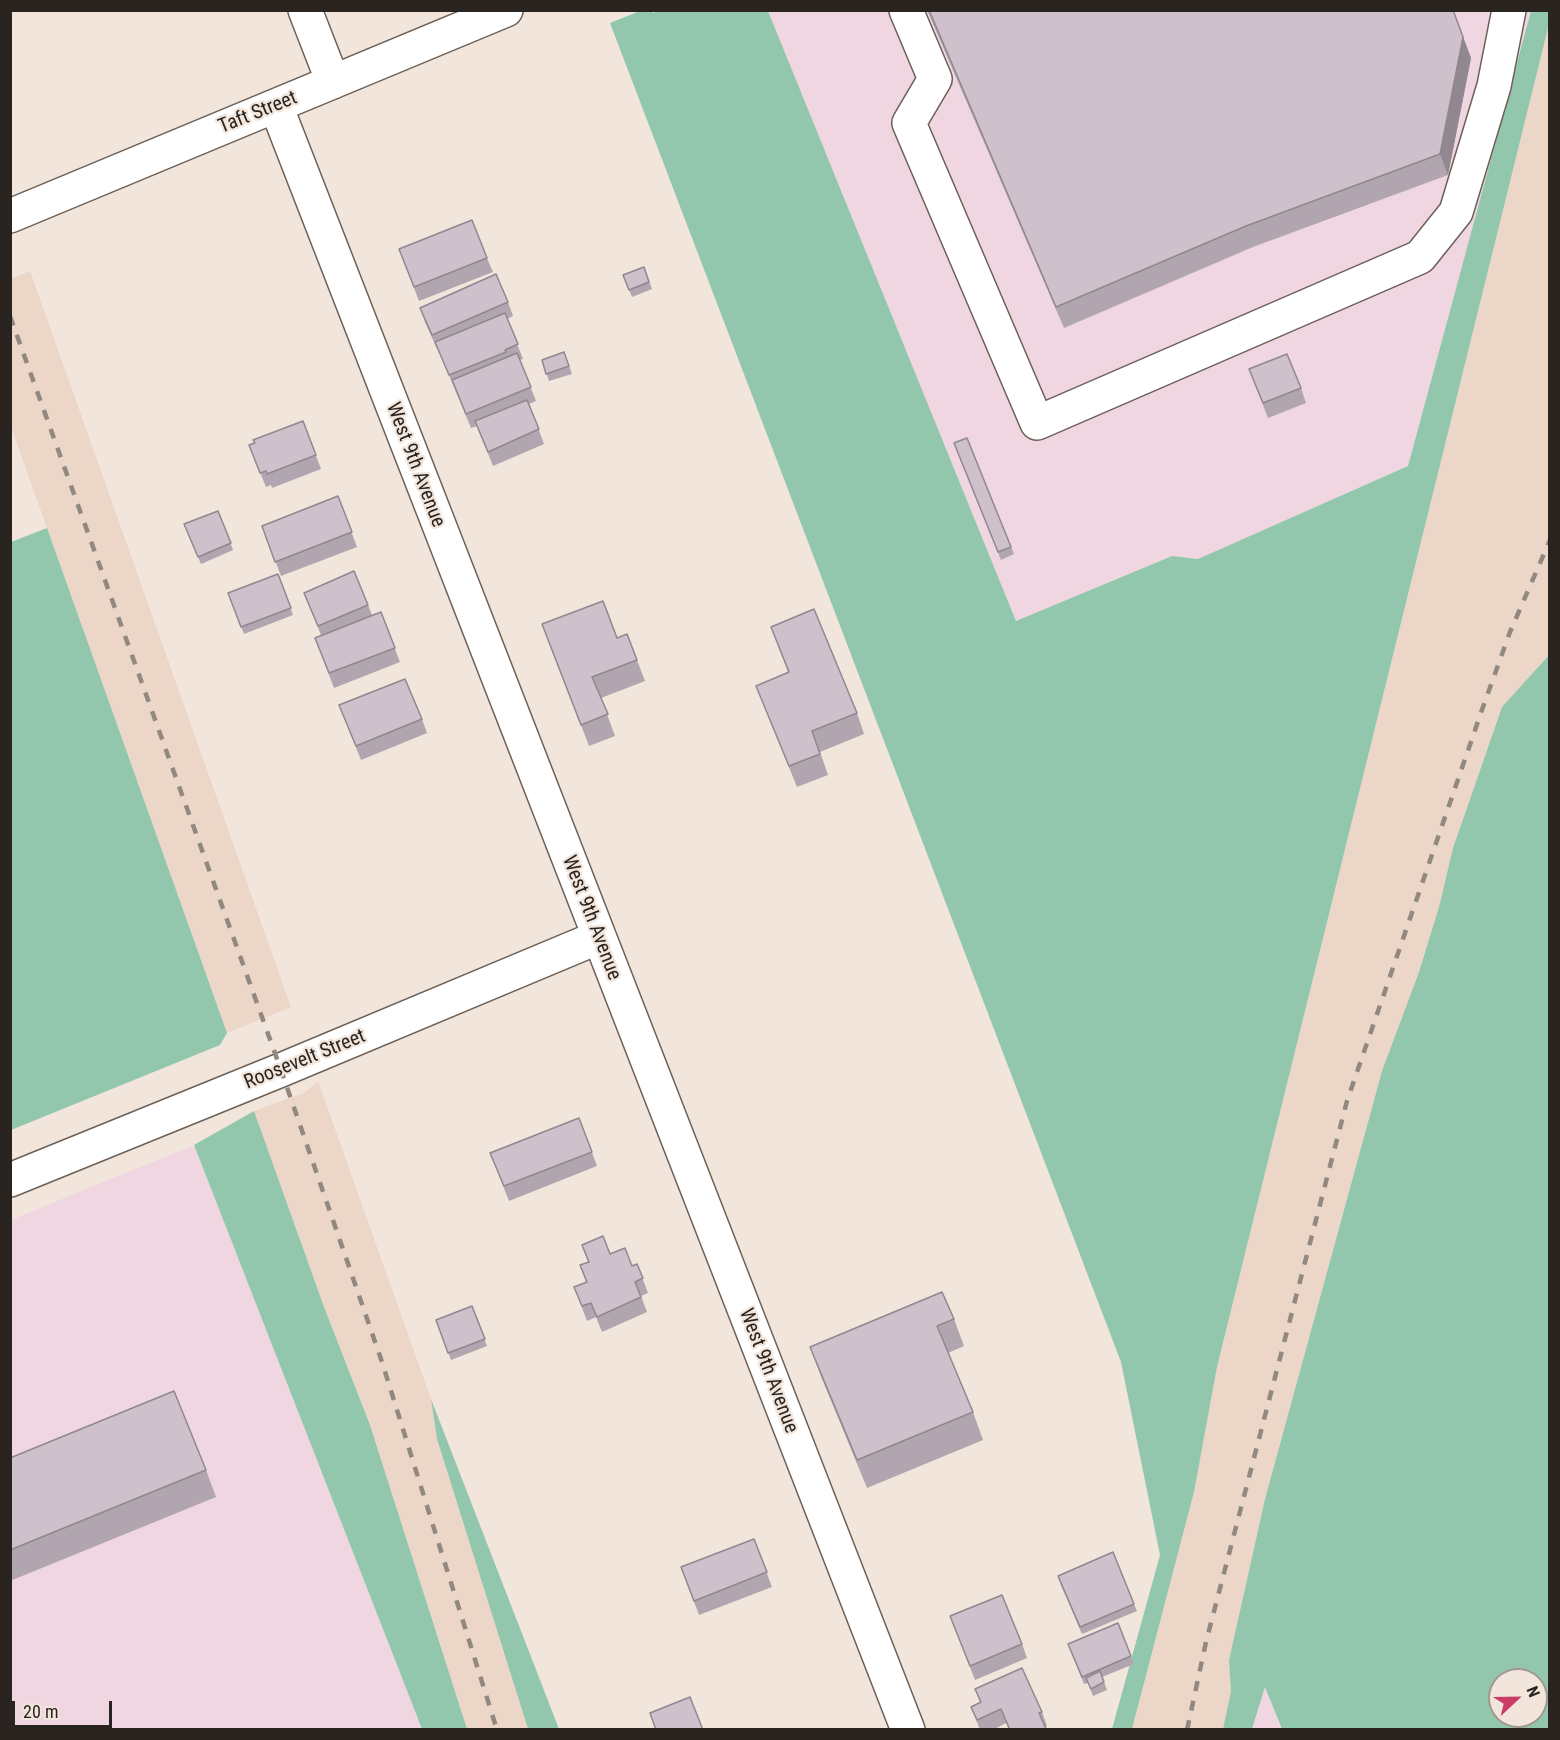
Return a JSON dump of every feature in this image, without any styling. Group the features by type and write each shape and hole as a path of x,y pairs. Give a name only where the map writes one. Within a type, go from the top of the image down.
{"street":[{"path":"305,10 333,82"},
{"name":"Taft Street","path":"10,216 506,10"},
{"path":"906,10 935,79 909,123 1037,423 1420,257 1456,212 1494,86 1509,10"},
{"name":"West 9th Avenue","path":"276,106 908,1730"},
{"name":"Roosevelt Street","path":"10,1180 599,937"}],"shaded area":[{"path":"768,11 1531,11 1408,466 1198,559 1171,556 1016,621"},
{"path":"1549,24 1549,655 1502,707 1453,848 1439,907 1419,972 1382,1071 1265,1499 1229,1660 1231,1691 1223,1729 1132,1730 1194,1492 1217,1367"},
{"path":"30,271 291,1007 227,1033 11,427 11,279"},
{"path":"318,1081 431,1399 437,1439 528,1729 467,1729 370,1425 324,1307 254,1111 304,1093"},
{"path":"194,1145 422,1729 11,1730 11,1220"},
{"path":"1265,1686 1282,1729 1252,1730"}],"green space":[{"path":"660,10 768,11 1016,621 1172,556 1198,559 1408,466 1531,11 1549,11 1549,24 1217,1367 1194,1492 1132,1729 1112,1729 1160,1555 1121,1362 610,23 640,11 652,11 653,13"},
{"path":"47,528 227,1033 220,1045 11,1130 11,542"},
{"path":"1549,655 1549,1729 1282,1729 1265,1687 1252,1729 1223,1729 1231,1691 1229,1660 1265,1499 1382,1071 1419,972 1439,907 1453,848 1502,707"},
{"path":"254,1111 324,1307 370,1425 467,1729 422,1729 194,1145"},
{"path":"431,1399 559,1729 528,1729 437,1439"}],"building":[{"path":"929,10 1453,10 1463,37 1440,154 1246,226 1056,307"},
{"path":"472,220 487,258 414,287 399,249"},
{"path":"644,267 649,282 629,290 623,275"},
{"path":"496,274 508,302 432,335 420,308"},
{"path":"505,313 518,344 505,350 506,352 449,375 435,342"},
{"path":"564,352 569,366 546,374 542,360"},
{"path":"517,353 531,387 466,414 452,380"},
{"path":"1287,354 1301,388 1263,403 1249,369"},
{"path":"527,400 539,429 488,452 475,421"},
{"path":"303,421 316,455 267,474 266,471 260,473 249,445 255,443 253,440"},
{"path":"967,438 1011,547 998,552 954,443"},
{"path":"338,496 352,532 275,562 262,526"},
{"path":"218,511 231,543 198,557 184,524"},
{"path":"354,571 368,605 318,626 304,593"},
{"path":"278,574 291,608 241,627 228,593"},
{"path":"603,601 617,638 627,634 637,660 592,677 608,714 581,725 542,624"},
{"path":"814,609 857,713 812,731 820,754 789,766 756,686 789,672 771,627"},
{"path":"381,612 395,648 329,673 315,638"},
{"path":"405,679 422,719 356,746 339,705"},
{"path":"579,1118 592,1152 504,1186 490,1153"},
{"path":"603,1236 610,1254 625,1248 632,1266 637,1264 643,1278 635,1282 641,1297 597,1317 591,1303 582,1306 574,1287 587,1282 580,1265 589,1262 582,1245"},
{"path":"942,1292 954,1319 937,1326 973,1412 857,1460 810,1347"},
{"path":"472,1306 485,1339 448,1353 436,1320"},
{"path":"174,1391 206,1470 10,1550 10,1458"},
{"path":"754,1539 767,1572 694,1601 681,1567"},
{"path":"1113,1552 1134,1604 1080,1627 1058,1576"},
{"path":"1002,1595 1022,1644 970,1666 950,1616"},
{"path":"1118,1623 1131,1656 1082,1677 1068,1644"},
{"path":"1022,1668 1042,1712 1039,1713 1046,1729 1010,1730 1001,1709 977,1720 971,1707 981,1702 975,1689"},
{"path":"1100,1671 1104,1682 1091,1689 1086,1678"},
{"path":"690,1697 703,1730 656,1730 650,1713"}],"railway":[{"path":"10,316 281,1070 382,1362 497,1730"},
{"path":"1187,1730 1206,1642 1347,1101 1510,632 1550,540"}]}
